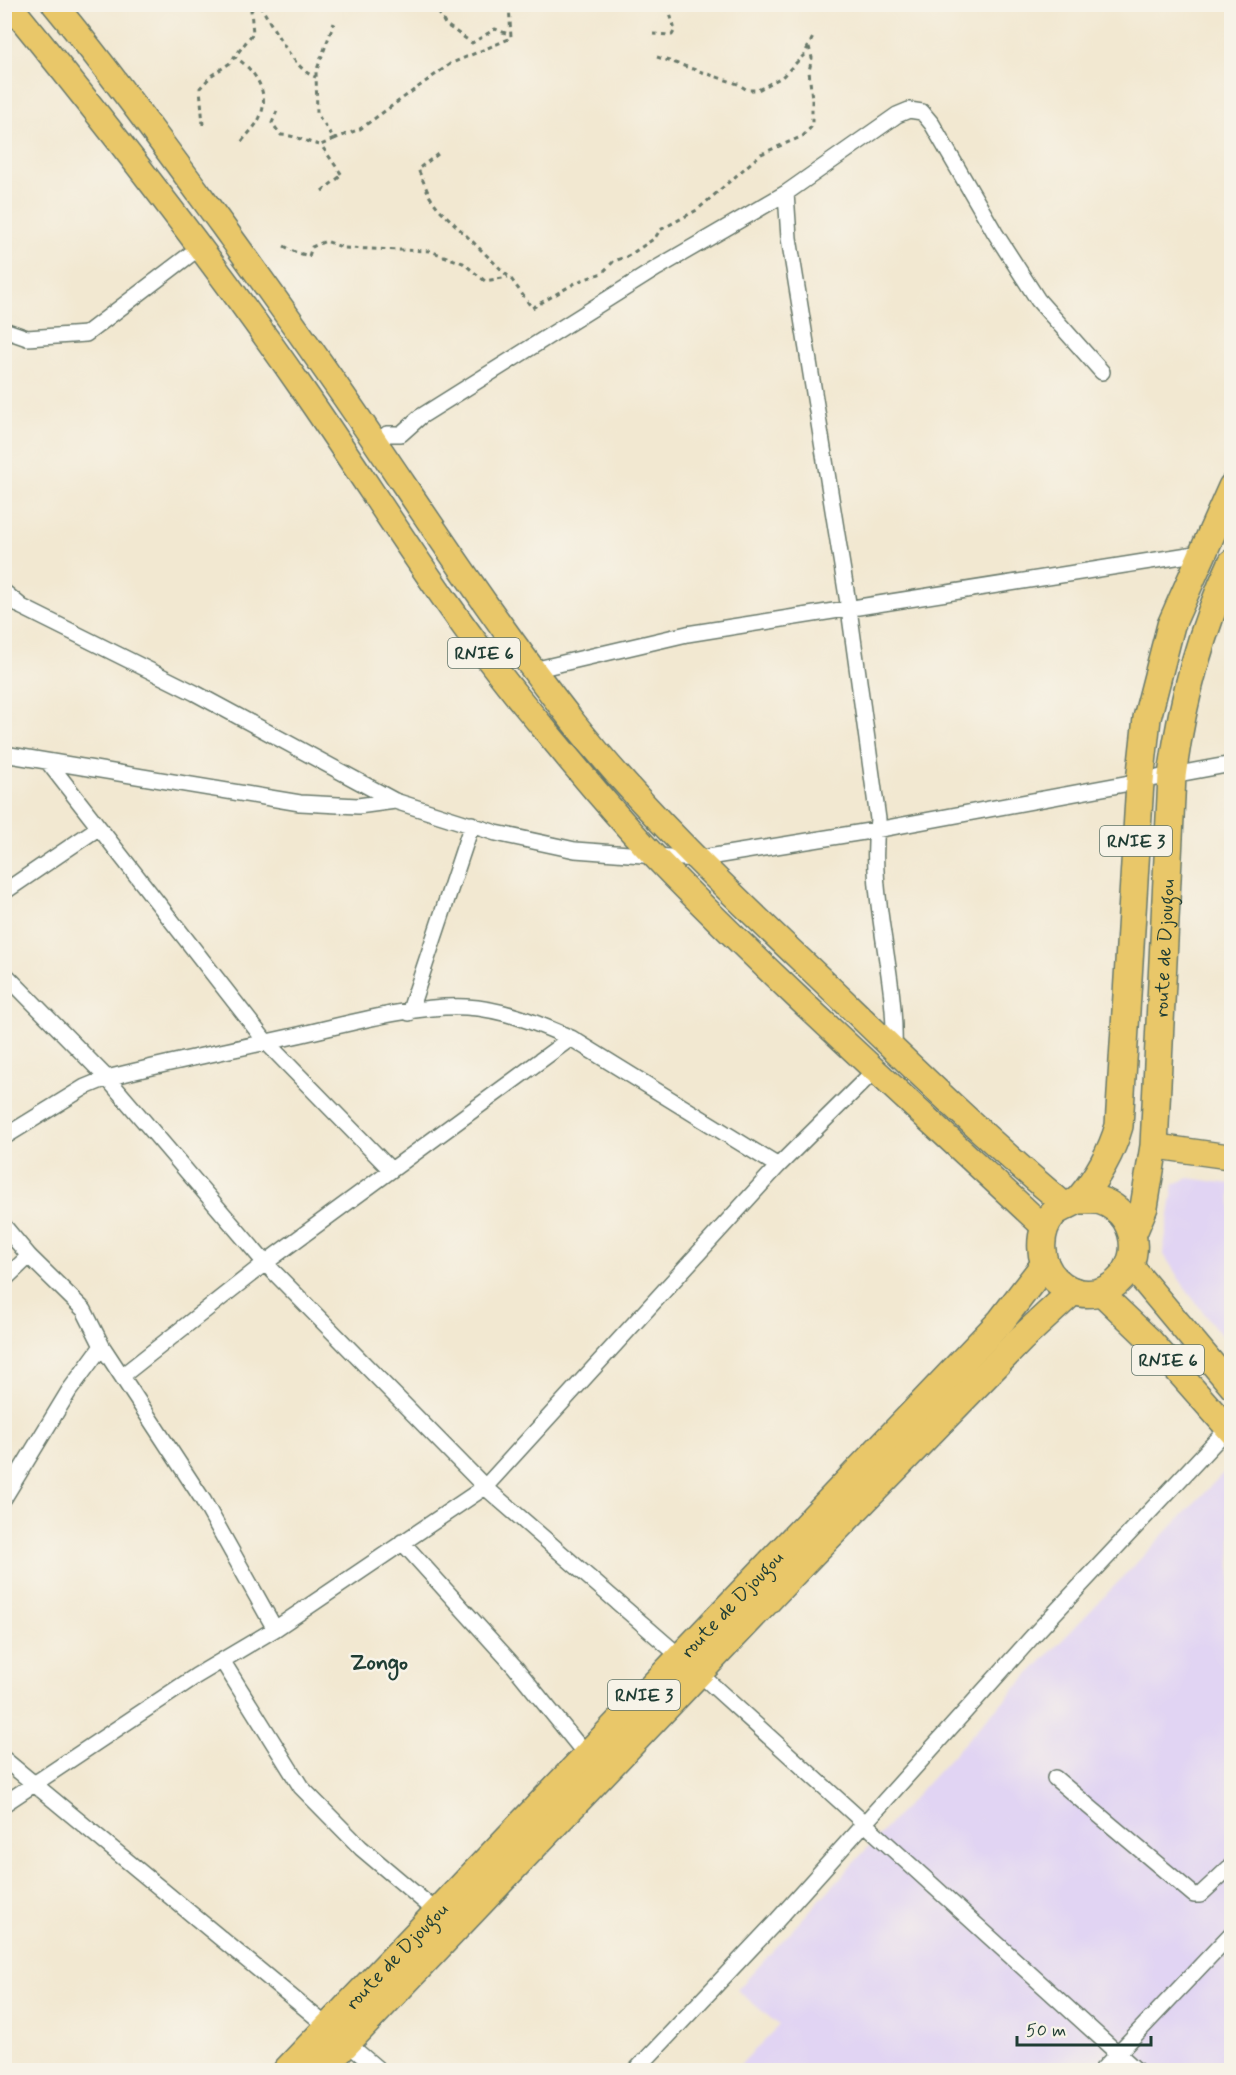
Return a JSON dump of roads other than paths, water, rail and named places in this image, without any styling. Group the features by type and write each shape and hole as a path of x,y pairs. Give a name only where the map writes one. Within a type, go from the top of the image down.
{"highway":[{"name":"RNIE 3","path":"1045,1228 1053,1214 1072,1202 1113,1147 1119,1126 1140,782 1147,718 1160,662 1172,625 1201,553 1232,487"},
{"name":"route de Djougou","path":"1133,1233 1144,1207 1154,1146 1172,776 1178,729 1202,634 1232,562"},
{"path":"1072,1202 1102,1201 1121,1213 1133,1233"},
{"path":"1045,1228 1041,1246 1045,1264 1056,1280 1073,1291 1100,1292 1118,1282 1131,1266"},
{"name":"RNIE 3","path":"1131,1266 1135,1250 1133,1233"},
{"name":"route de Djougou","path":"321,2070 337,2035 438,1913 1001,1321 1045,1264"},
{"name":"route de Djougou","path":"287,2070 337,2035 700,1674 1012,1348 1073,1291"}],"main road":[{"name":"RNIE 6","path":"9,4 105,122 223,278 308,397 444,600 523,704 655,857 765,968 1045,1228"},
{"name":"RNIE 6","path":"54,4 129,97 246,258 377,445 429,526 533,670 628,788 696,859 1017,1165 1072,1202"},
{"path":"223,278 246,258"},
{"path":"1154,1146 1232,1157"},
{"name":"RNIE 6","path":"1131,1266 1232,1387"},
{"name":"RNIE 6","path":"1100,1292 1150,1340 1230,1428"}],"street":[{"path":"377,445 387,434 401,434 420,417 657,268 786,193 897,115 909,110 922,112 1038,300 1102,372"},
{"path":"786,193 789,238 849,609 878,819 875,871 895,1018 894,1049"},
{"path":"4,330 27,338 86,333 200,247"},
{"path":"533,670 687,634 1201,553"},
{"path":"4,591 22,607 195,693 395,801 496,833 575,850 696,859 876,830 1232,764"},
{"path":"4,754 300,803 358,806 395,801"},
{"path":"48,762 266,1042 391,1170"},
{"path":"409,1013 472,824"},
{"path":"4,892 98,828"},
{"path":"4,973 107,1078 265,1263 485,1487 680,1656 1136,2070"},
{"path":"4,1137 85,1088 107,1078 409,1013 466,1007 503,1013 537,1023 571,1038 778,1166"},
{"path":"122,1376 265,1263 571,1038"},
{"path":"4,1804 196,1676 275,1629 485,1487 778,1166 875,1070"},
{"path":"4,1226 29,1256 84,1310 102,1346 203,1500 275,1629"},
{"path":"4,1280 29,1256"},
{"path":"4,1498 69,1391 102,1346"},
{"path":"636,2070 1033,1636 1230,1428"},
{"path":"402,1542 515,1667 587,1756"},
{"path":"223,1662 302,1787 361,1848 438,1913"},
{"path":"4,1759 176,1899 379,2070"},
{"path":"1055,1778 1194,1895 1200,1895 1207,1890 1232,1865"},
{"path":"1102,2070 1232,1933"}],"district":[{"name":"Zongo","path":"379,1662"}]}
